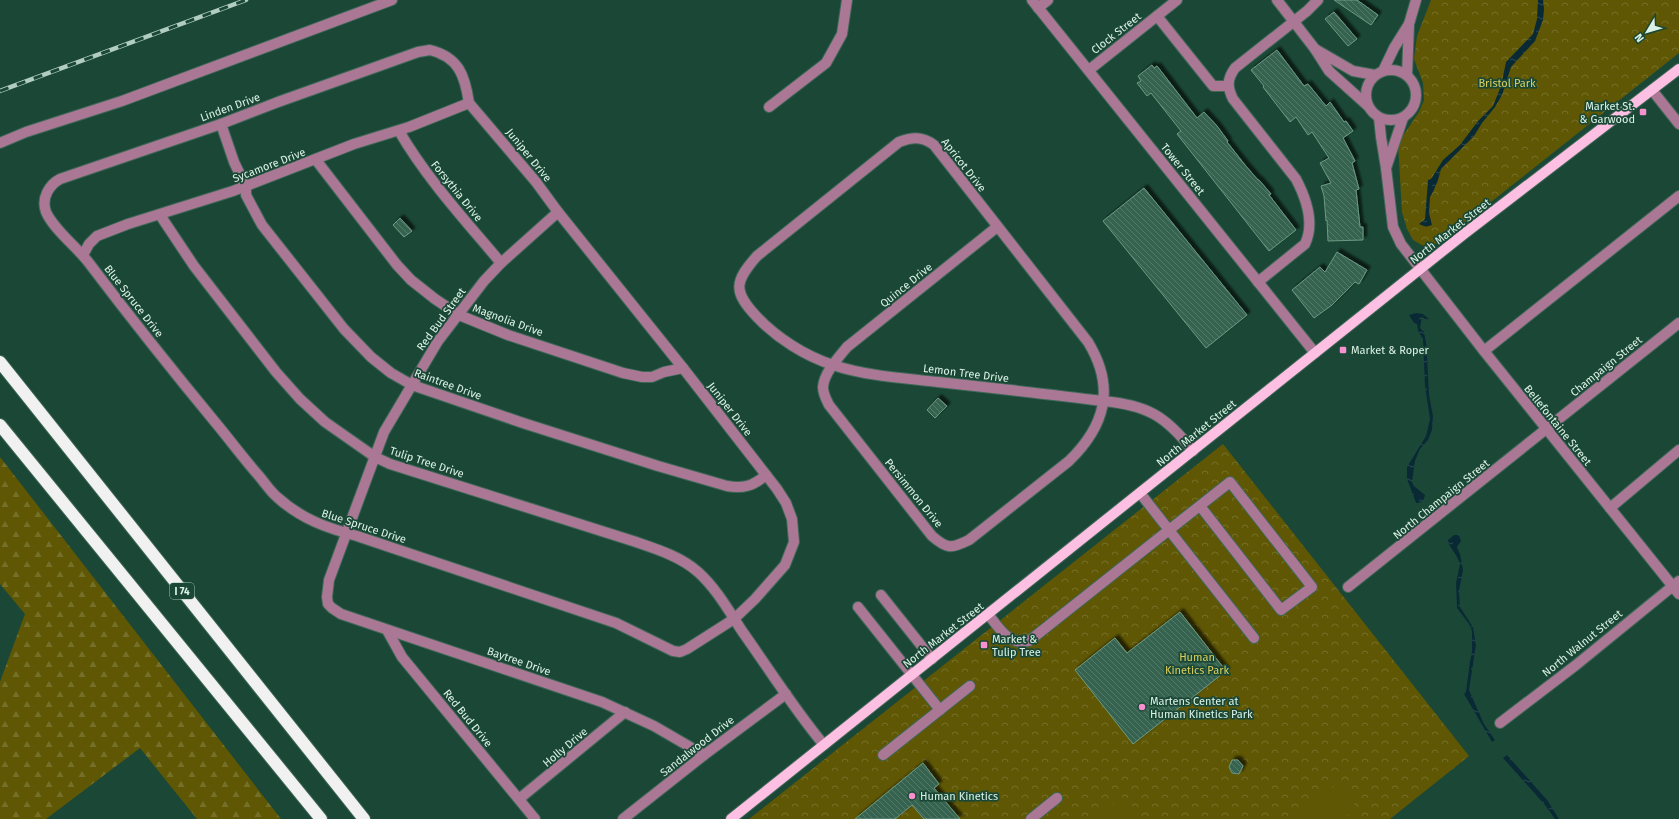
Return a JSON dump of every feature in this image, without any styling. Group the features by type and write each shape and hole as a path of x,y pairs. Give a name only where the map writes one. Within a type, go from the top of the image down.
{"highway":[{"name":"I 74","path":"0,362 364,819"},
{"path":"0,425 321,819"}],"main road":[{"name":"North Market Street","path":"738,817 824,744 1464,234 1679,69"}],"street":[{"path":"0,142 122,101 392,0"},
{"path":"769,107 826,63 842,34 847,0"},
{"path":"1035,4 1048,0"},
{"name":"Clock Street","path":"1089,70 1177,0"},
{"path":"1277,0 1316,49 1329,71 1368,106 1373,113 1379,118 1391,120 1403,118 1410,113 1417,98 1413,82 1407,75 1400,71 1392,70 1379,73 1353,70 1316,49"},
{"path":"1258,282 1305,244 1309,236 1308,212 1303,194 1296,179 1233,99 1228,86 1230,74 1235,68 1294,22 1318,0"},
{"path":"1368,106 1366,89 1370,81 1379,73 1408,24 1416,0"},
{"name":"Tower Street","path":"1035,4 1315,353"},
{"path":"1157,16 1213,86 1228,86"},
{"path":"1407,75 1408,24"},
{"name":"Linden Drive","path":"82,255 54,224 46,212 45,204 47,193 54,183 60,179 221,124 418,52 430,50 442,53 449,57 457,65 467,88 469,103"},
{"path":"1652,90 1679,124"},
{"name":"Sycamore Drive","path":"82,255 89,244 97,236 128,224 246,187 354,144 399,131 469,103"},
{"name":"Juniper Drive","path":"469,103 536,182 558,212 683,368 777,489 786,504 792,519 795,534 792,551 785,565 755,599 734,619"},
{"name":"Bellefontaine Street","path":"1379,118 1393,227 1400,244 1610,508 1677,587"},
{"path":"1386,168 1403,118"},
{"name":"Raintree Drive","path":"221,124 234,162 246,187 246,195 249,203 262,224 344,329 371,357 391,373 412,385 545,430 727,486 738,488 748,487 766,476"},
{"name":"Forsythia Drive","path":"399,131 411,152 441,191 501,263"},
{"name":"Apricot Drive","path":"742,299 739,288 740,279 744,270 757,256 899,142 910,138 918,138 928,141 934,145 1088,342 1096,355 1104,384 1103,401"},
{"name":"Magnolia Drive","path":"316,160 397,265 411,280 435,299 459,315 508,335 623,373 652,378 664,372 683,368"},
{"path":"1484,351 1679,196"},
{"name":"Red Bud Street","path":"326,597 329,580 337,556 347,534 384,432 438,341 484,281 501,263 558,212"},
{"name":"Tulip Tree Drive","path":"160,215 194,266 276,372 300,399 325,422 375,457 390,464 670,554 685,562 699,573 716,592 734,619"},
{"name":"Quince Drive","path":"833,365 847,347 997,227"},
{"name":"Blue Spruce Drive","path":"82,255 140,330 276,496 306,518 324,527 609,621 673,651 680,652 687,649 734,619"},
{"name":"Lemon Tree Drive","path":"742,299 758,318 778,336 820,360 833,365 880,375 1138,406 1167,422 1193,451"},
{"name":"Champaign Street","path":"1547,428 1679,323"},
{"name":"Persimmon Drive","path":"833,365 826,376 823,388 824,395 829,405 932,536 942,544 949,547 957,546 969,540 1068,461 1083,447 1092,434 1100,416 1103,401"},
{"name":"North Champaign Street","path":"1348,587 1547,428"},
{"path":"1610,508 1679,450"},
{"path":"988,614 1007,636 1014,641 1022,643 1029,641 1230,482 1312,587 1281,610 1200,506"},
{"path":"1140,493 1254,638"},
{"name":"North Walnut Street","path":"1500,723 1677,587"},
{"path":"881,595 932,659"},
{"name":"Baytree Drive","path":"326,597 332,608 341,614 422,640 602,702 625,712 704,755"},
{"path":"858,608 940,710"},
{"path":"734,619 810,728 824,744"},
{"name":"Red Bud Drive","path":"387,630 402,656 535,819"},
{"path":"882,755 970,686"},
{"name":"Sandalwood Drive","path":"624,819 704,755 786,694"},
{"name":"Holly Drive","path":"519,799 625,712"},
{"path":"1031,819 1057,798"}],"green space":[{"name":"Bristol Park","path":"1431,0 1679,0 1679,53 1439,243 1427,248 1413,240 1407,229 1402,212 1398,143 1419,112 1424,100 1423,83 1414,59 1417,36"},
{"name":"Human Kinetics Park","path":"1223,444 1469,756 1390,819 749,819"},
{"path":"0,457 281,819 197,819 140,748 46,819 0,819 0,682 25,614 0,584"},
{"path":"1338,783 1357,808 1343,819 1297,819 1295,817"},
{"path":"1124,796 1142,819 1095,819"}],"water":[{"path":"1538,0 1543,0 1544,9 1543,20 1535,41 1511,67 1502,95 1474,136 1441,169 1438,180 1430,197 1429,213 1432,225 1423,226 1419,224 1425,219 1428,180 1431,179 1443,160 1460,145 1478,121 1493,106 1501,86 1506,62 1533,34 1537,19"},
{"path":"1416,313 1423,314 1429,319 1426,320 1422,317 1420,328 1424,332 1428,353 1429,395 1433,416 1432,430 1428,440 1420,449 1415,461 1412,482 1414,486 1425,495 1424,499 1419,503 1416,503 1407,479 1407,467 1426,436 1430,419 1425,386 1423,339 1418,331 1417,324 1414,323 1409,315"},
{"path":"1454,535 1459,535 1461,541 1457,547 1463,570 1459,591 1460,607 1473,627 1476,645 1469,690 1484,724 1495,740 1492,742 1464,694 1466,692 1472,652 1472,631 1469,624 1457,608 1456,583 1460,564 1448,543 1448,540"},
{"path":"1507,755 1548,801 1559,819 1555,819 1545,805 1503,758"}],"building":[{"path":"1334,0 1357,0 1378,15 1371,25"},
{"path":"1334,12 1357,39 1348,46 1325,19"},
{"path":"1277,50 1304,86 1308,84 1326,106 1330,102 1344,122 1346,121 1353,131 1343,138 1355,161 1352,163 1359,189 1356,190 1360,227 1363,227 1363,240 1328,241 1324,196 1321,186 1331,183 1320,163 1329,158 1312,132 1308,135 1296,117 1290,122 1251,70"},
{"path":"1152,65 1154,68 1157,66 1197,118 1204,112 1217,126 1228,141 1227,142 1245,165 1271,194 1269,195 1296,230 1269,251 1177,134 1181,131 1151,93 1147,96 1137,83 1141,81 1138,76"},
{"path":"1144,188 1247,315 1206,348 1103,221"},
{"path":"400,218 412,231 404,237 393,225"},
{"path":"1337,252 1367,270 1359,284 1355,282 1332,305 1314,318 1292,290 1320,267 1325,272"},
{"path":"938,398 947,406 935,418 927,410"},
{"name":"Martens Center at Human Kinetics Park","path":"1180,612 1226,671 1133,744 1075,670 1115,638 1127,653"},
{"path":"1232,760 1238,760 1243,766 1239,774 1232,773 1229,767"},
{"name":"Human Kinetics","path":"923,763 939,784 934,788 960,819 924,819 912,805 895,819 855,819"}],"railway":[{"path":"0,91 246,0"}],"place":[{"name":"Market St. & Garwood","path":"1643,112"},
{"name":"Market & Roper","path":"1343,350"},
{"name":"Market & Tulip Tree","path":"984,645"},
{"name":"Martens Center at Human Kinetics Park","path":"1142,707"},
{"name":"Human Kinetics","path":"912,796"}]}
